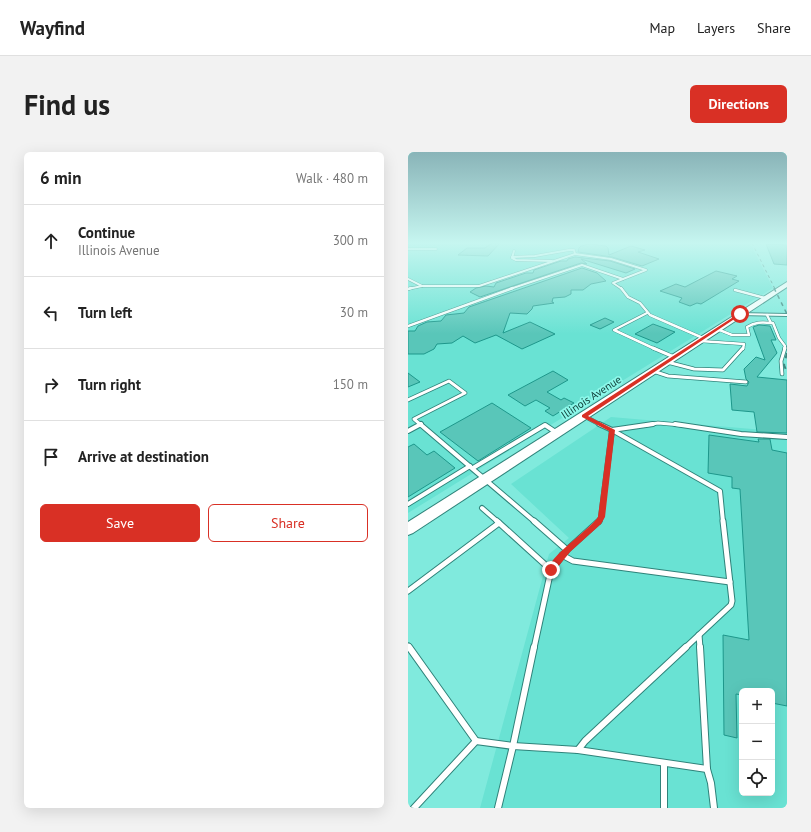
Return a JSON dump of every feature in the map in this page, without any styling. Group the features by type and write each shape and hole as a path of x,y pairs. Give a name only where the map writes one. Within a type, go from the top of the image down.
{"main road":[{"name":"Illinois Avenue","path":"408,530 787,284"}],"street":[{"path":"740,314 787,315"}],"lane":[{"path":"408,289 422,286 479,286 516,274"},
{"path":"408,326 554,274"},
{"path":"607,274 623,279"},
{"path":"637,274 613,283 623,290 628,297 640,303 647,313 701,339 744,344 743,349 723,370 696,371 682,368 670,359 614,330 647,313"},
{"path":"408,279 422,286"},
{"path":"735,290 765,298"},
{"path":"767,315 785,346 781,361 782,374"},
{"path":"716,329 732,334 749,335 747,327 750,324 756,322 771,323"},
{"path":"653,371 668,376 746,382"},
{"path":"408,400 449,381 465,393 414,419 472,467 567,550"},
{"path":"578,750 585,741 731,605 730,582 720,491 612,430 584,416"},
{"path":"612,430 658,423 670,423 741,434 787,437"},
{"path":"408,431 421,424"},
{"path":"408,504 545,425 557,434"},
{"path":"498,808 551,570 567,550 599,522 601,517 612,430"},
{"path":"482,508 551,570"},
{"path":"408,591 499,523"},
{"path":"562,555 574,561 730,582"},
{"path":"699,635 707,769 711,783 714,808"},
{"path":"408,646 476,741 513,746 578,750 707,769"},
{"path":"414,808 476,741"},
{"path":"664,763 664,808"}],"shaded area":[{"path":"408,274 766,274 773,288 408,513"},
{"path":"611,417 787,432 787,808 480,808 549,554 569,538 511,484"}],"building":[{"path":"524,274 549,274 480,297 470,292 476,288 486,286 494,287 496,283"},
{"path":"566,274 598,274 606,281 591,284 583,290 571,290 571,294 565,297 553,298 552,302 554,303 533,306 527,314 510,313 503,333 530,322 555,334 522,349 496,335 475,343 463,336 452,343 437,344 434,349 424,354 408,354 408,331 415,331 418,326 427,322 441,321 446,315 464,313 469,307"},
{"path":"711,274 727,274 737,276 732,279 739,281 701,304 697,303 690,306 679,302 682,298 660,291 676,284 685,287"},
{"path":"605,318 614,322 600,329 590,325"},
{"path":"653,324 675,332 657,343 635,334"},
{"path":"759,325 770,326 776,340 771,340 777,353 757,377 787,380 787,433 757,432 754,412 732,410 730,384 747,386 749,382 746,379 744,369 756,357 765,360 753,327"},
{"path":"553,371 568,380 547,392 561,400 564,398 574,403 553,416 545,411 550,408 536,400 525,406 508,395"},
{"path":"408,373 420,382 408,387"},
{"path":"492,403 531,428 478,461 440,432"},
{"path":"709,435 759,442 758,439 770,439 772,450 787,453 787,706 775,704 775,688 739,688 739,694 736,694 737,738 724,735 723,635 749,640 740,489 732,488 732,477 708,473"},
{"path":"414,444 427,455 434,451 455,468 408,497 408,447"}],"railway":[{"path":"767,274 775,289"},
{"path":"774,288 787,314"},
{"path":"787,353 784,365 787,372"}],"route":[{"path":"551,570 554,564 567,550 599,522 601,517 612,430 584,416 740,314"}]}
